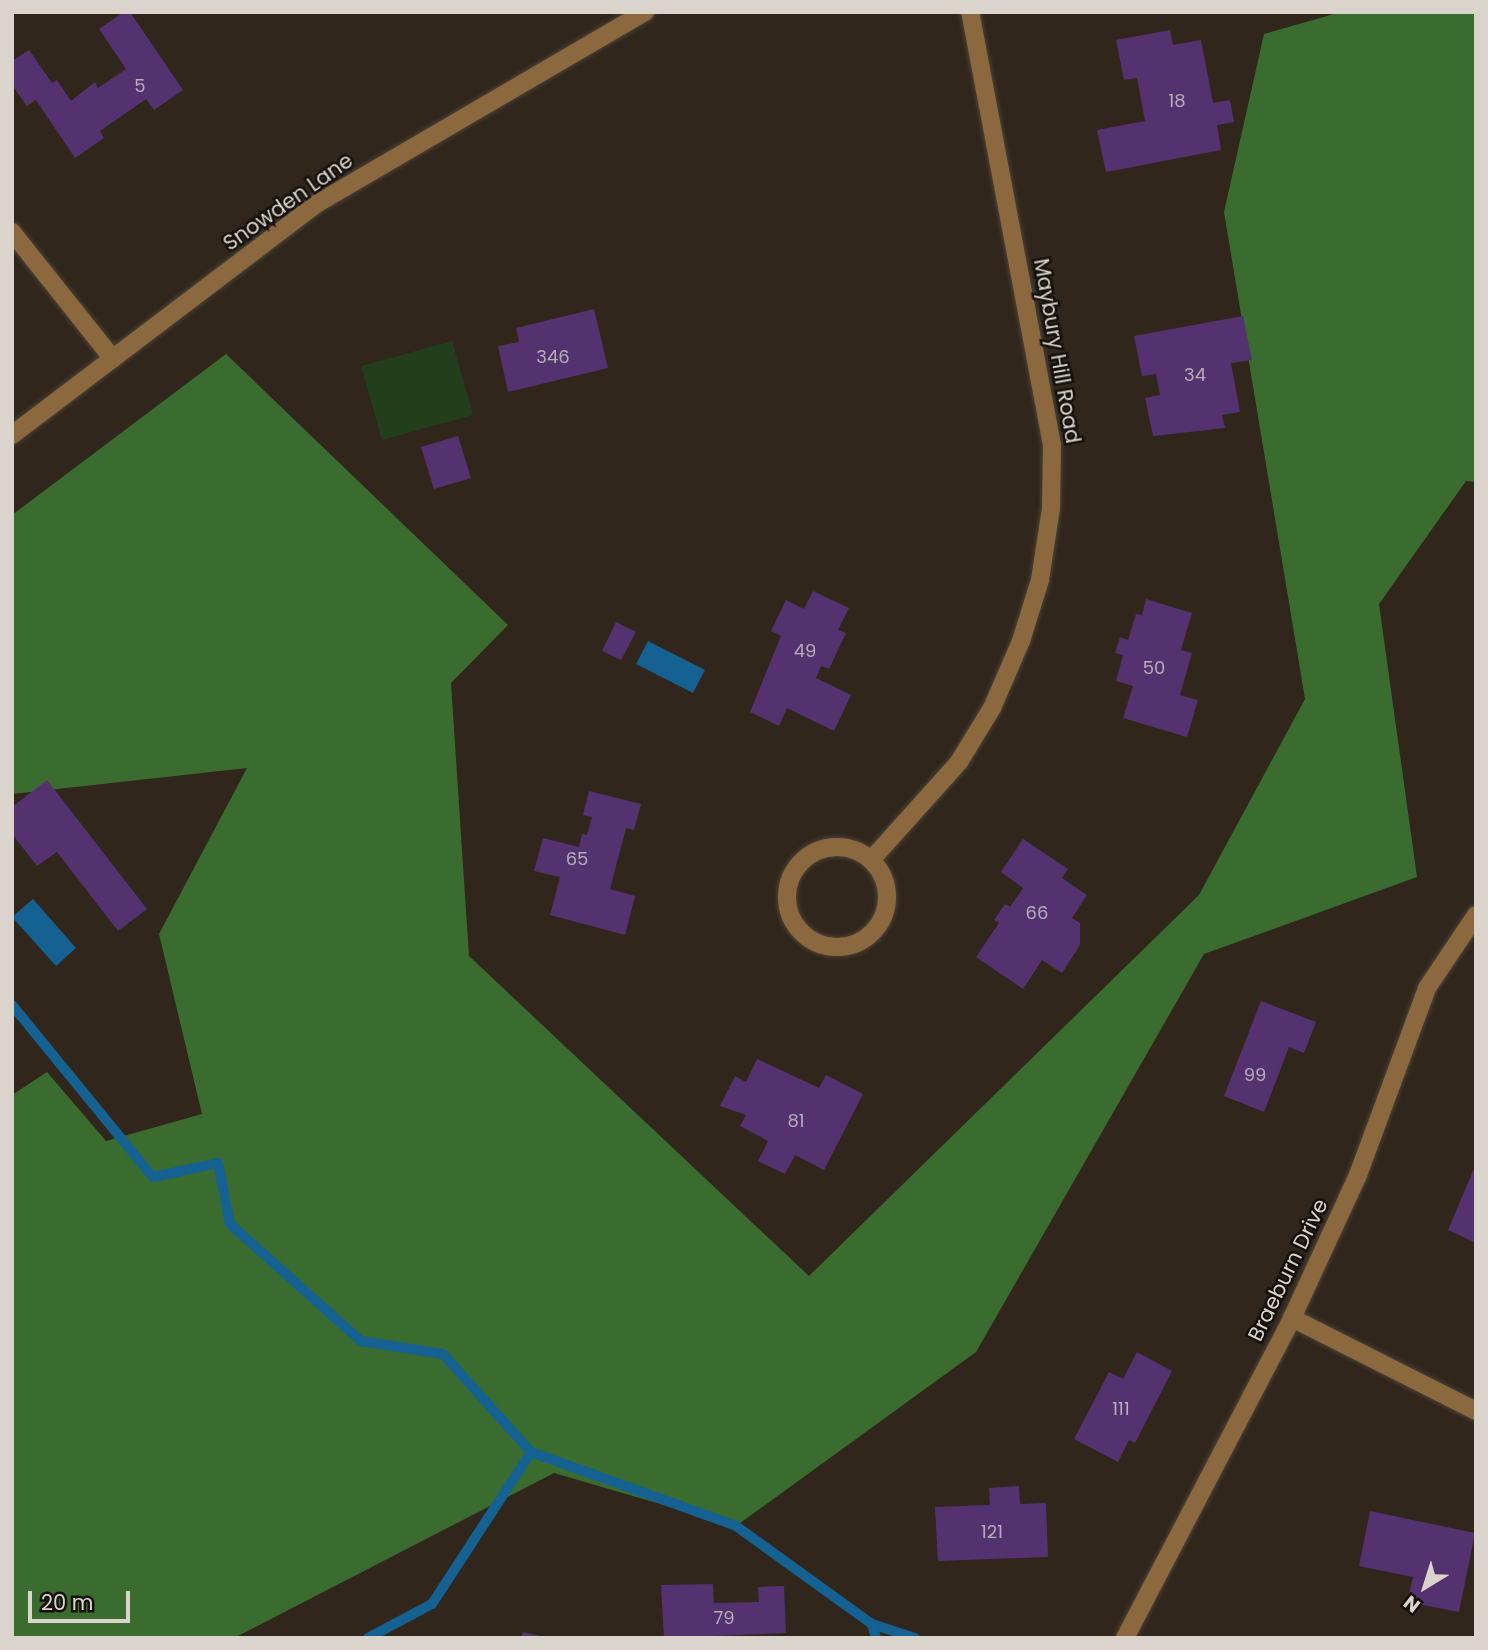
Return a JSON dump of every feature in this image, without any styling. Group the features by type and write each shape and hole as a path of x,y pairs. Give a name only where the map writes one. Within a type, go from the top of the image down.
{"street":[{"name":"Snowden Lane","path":"12,435 318,203 645,12"},
{"name":"Maybury Hill Road","path":"872,859 959,762 992,708 1021,641 1040,580 1051,508 1052,445 970,12"},
{"path":"12,232 113,359"},
{"path":"841,846 872,859 887,889 887,905 876,928 857,944 841,947 809,939 797,927 788,907 789,880 797,865 809,854 841,846"},
{"name":"Braeburn Drive","path":"1125,1638 1292,1318 1358,1175 1427,988 1476,915"},
{"path":"1292,1318 1476,1412"}],"green space":[{"path":"1341,12 1476,12 1476,482 1466,481 1379,604 1417,877 1204,954 976,1352 736,1526 554,1473 234,1638 12,1638 12,1095 47,1072 106,1141 202,1114 159,934 247,768 12,794 12,515 226,354 508,625 451,683 469,956 809,1276 1199,895 1305,699 1224,212 1264,34"},
{"path":"452,341 473,415 382,440 361,366"}],"water":[{"path":"648,641 705,670 693,693 636,664"},
{"path":"33,899 76,948 56,966 12,917"}],"building":[{"path":"124,12 130,12 183,90 154,110 146,99 100,131 104,138 75,158 36,100 27,106 12,85 12,61 29,50 52,83 57,80 71,101 95,82 98,88 126,69 99,29"},
{"path":"1170,30 1173,45 1201,40 1213,103 1230,100 1234,122 1217,125 1221,150 1106,172 1097,130 1145,121 1137,78 1124,80 1116,40"},
{"path":"594,309 608,368 508,392 498,346 519,342 516,328"},
{"path":"1243,316 1252,360 1231,363 1240,412 1222,415 1225,428 1153,436 1145,398 1160,395 1156,374 1142,376 1134,336"},
{"path":"458,436 471,478 434,489 421,447"},
{"path":"813,591 849,608 838,630 846,633 829,669 821,666 816,678 851,695 834,731 787,708 779,726 750,712 781,636 771,631 786,600 804,609"},
{"path":"1146,599 1192,613 1181,650 1192,653 1180,695 1198,700 1187,737 1123,718 1133,686 1116,681 1123,655 1115,653 1120,637 1128,640 1136,614 1142,615"},
{"path":"616,622 636,632 621,660 602,651"},
{"path":"47,780 147,909 118,931 57,852 37,866 12,834 12,807"},
{"path":"589,791 641,804 634,830 626,828 610,889 635,896 625,935 550,915 560,877 534,871 543,838 579,847 582,834 587,835 592,817 583,815"},
{"path":"1023,839 1068,869 1062,878 1087,895 1072,918 1080,923 1080,945 1062,973 1042,960 1023,989 976,957 999,923 994,920 1005,904 1010,907 1023,888 1001,872"},
{"path":"1261,1001 1316,1022 1304,1053 1289,1047 1264,1112 1224,1096"},
{"path":"757,1059 819,1088 826,1075 863,1094 824,1170 795,1155 785,1174 758,1161 768,1141 740,1126 746,1115 720,1106 735,1076 746,1082"},
{"path":"1476,1164 1476,1243 1448,1230"},
{"path":"1137,1352 1172,1371 1135,1443 1129,1440 1118,1462 1074,1439 1109,1372 1123,1379"},
{"path":"1019,1486 1020,1504 1046,1503 1048,1557 938,1561 935,1507 990,1505 989,1488"},
{"path":"1370,1511 1475,1533 1459,1612 1407,1602 1413,1577 1359,1566"},
{"path":"713,1584 714,1603 759,1602 758,1587 784,1586 786,1633 664,1638 661,1585"},
{"path":"523,1632 545,1637 545,1638 521,1638"}],"waterway":[{"path":"12,1005 153,1177 218,1163 230,1224 361,1341 443,1354 531,1452 736,1526 872,1624 915,1638"},
{"path":"368,1638 432,1604 531,1452"},
{"path":"872,1624 876,1638"}]}
